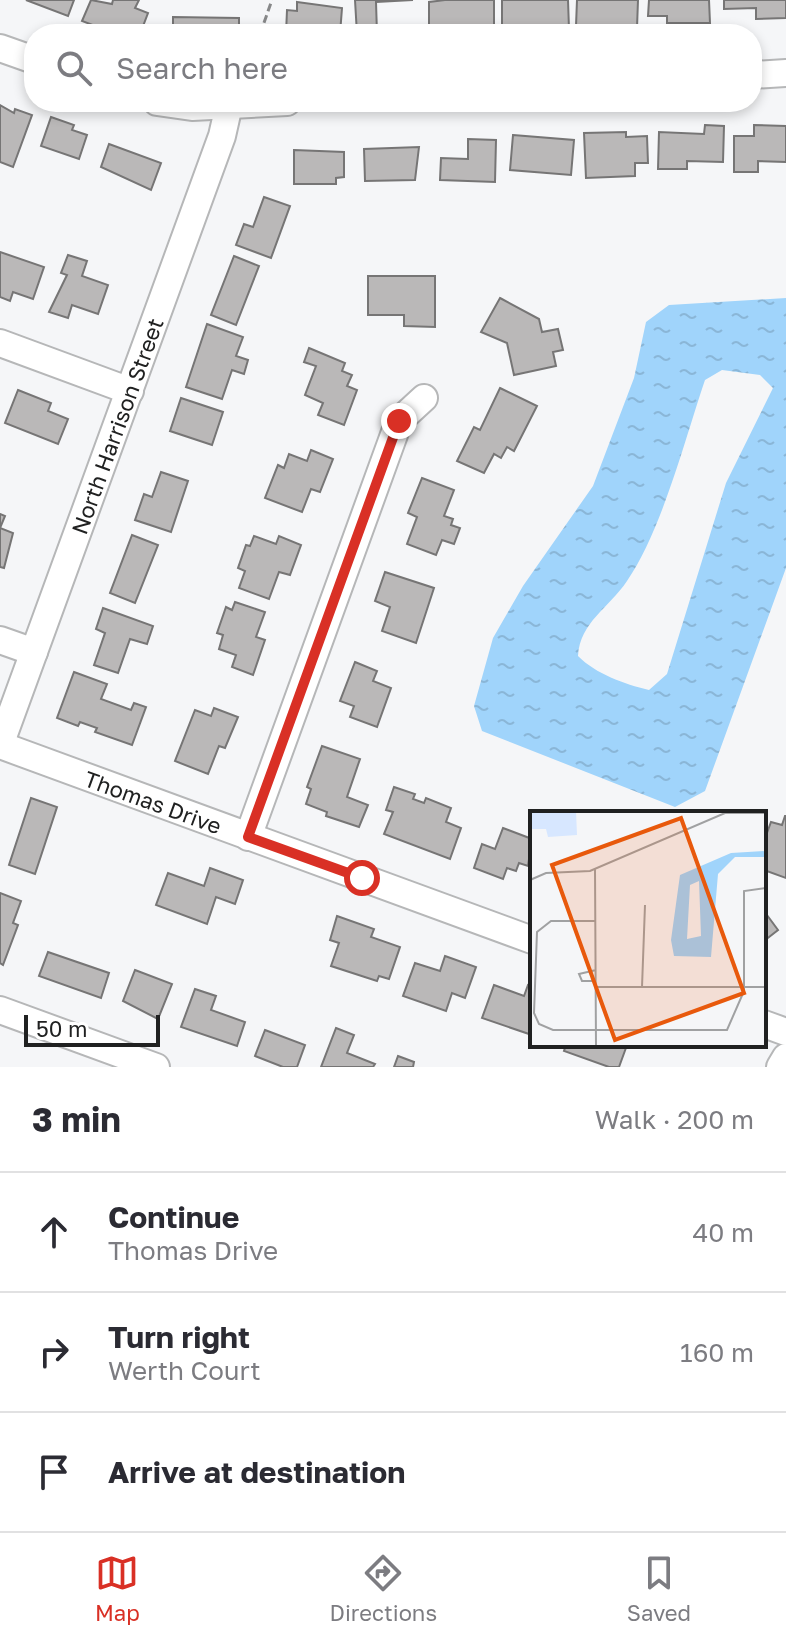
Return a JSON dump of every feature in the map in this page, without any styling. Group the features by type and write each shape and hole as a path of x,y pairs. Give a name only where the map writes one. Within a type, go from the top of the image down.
{"street":[{"path":"0,48 24,56"},
{"path":"762,74 786,73"},
{"name":"North Harrison Street","path":"0,745 6,712 34,652 222,136 227,112"},
{"path":"0,343 130,391"},
{"path":"248,837 399,421 424,398"},
{"path":"0,640 34,652"},
{"name":"Thomas Drive","path":"0,745 530,939"},
{"path":"0,1010 156,1067"},
{"path":"766,1025 786,1032"},
{"path":"780,1067 786,1057"}],"path":[{"path":"264,24 272,0"}],"water":[{"path":"786,298 786,568 705,791 675,807 482,731 474,706 493,638 523,586 593,486 634,378 646,322 669,305","holes":["722,370 760,375 773,388 726,483 667,674 649,690 602,673 578,656 580,644 590,624 620,591 640,560 672,484 705,380"]}],"building":[{"path":"26,0 74,0 68,16"},
{"path":"91,0 112,4 113,0 139,0 135,8 148,13 144,24 90,24 82,21"},
{"path":"355,0 413,0 376,2 377,24 356,24"},
{"path":"494,0 494,24 429,24 429,2"},
{"path":"502,0 568,0 569,24 502,24"},
{"path":"577,0 638,0 637,24 576,24"},
{"path":"649,0 709,0 710,23 667,23 667,16 648,16"},
{"path":"724,0 786,0 786,18 756,19 756,8 724,9"},
{"path":"297,2 342,8 341,24 286,24 287,10 297,11"},
{"path":"173,17 239,18 239,24 173,24"},
{"path":"0,105 14,113 15,109 32,115 13,167 0,162"},
{"path":"51,117 74,125 72,130 87,135 79,159 41,146"},
{"path":"705,125 724,126 723,162 687,161 687,169 658,169 659,132 704,134"},
{"path":"754,125 786,126 786,162 758,161 758,172 734,172 734,136 754,136"},
{"path":"626,132 626,137 647,136 648,163 635,163 635,176 586,178 584,133"},
{"path":"513,135 574,140 571,175 510,170"},
{"path":"468,139 496,140 495,182 440,180 441,158 468,159"},
{"path":"109,144 161,163 151,190 101,167"},
{"path":"419,147 415,180 365,181 364,149"},
{"path":"294,150 344,152 344,177 336,178 336,184 294,184"},
{"path":"264,197 290,206 271,258 236,245 244,224 253,227"},
{"path":"0,252 44,267 33,299 13,292 10,301 0,297"},
{"path":"68,255 87,261 82,276 108,285 98,314 72,305 68,318 49,312 67,275 61,273"},
{"path":"234,256 259,266 236,325 211,315"},
{"path":"368,276 435,276 435,327 404,326 404,315 368,315"},
{"path":"500,298 539,319 542,332 558,329 563,350 553,352 556,366 514,375 507,343 481,332"},
{"path":"207,324 243,337 236,356 248,360 244,374 232,370 222,399 186,387"},
{"path":"309,348 345,363 342,371 352,375 347,386 357,390 344,425 318,415 323,403 305,395 316,366 304,362"},
{"path":"500,388 537,406 514,451 507,447 501,458 494,454 484,473 457,461 474,427 480,430"},
{"path":"18,390 51,403 48,411 68,419 58,444 5,423"},
{"path":"181,398 223,412 212,445 170,431"},
{"path":"311,450 333,459 320,492 311,489 302,512 265,498 278,465 284,468 289,454 307,461"},
{"path":"161,472 188,481 171,532 135,520 144,494 152,497"},
{"path":"422,478 454,490 444,516 453,519 451,525 460,528 454,544 442,540 436,555 407,544 417,517 408,513"},
{"path":"0,528 13,533 4,568 0,567"},
{"path":"132,535 158,545 135,603 110,593"},
{"path":"254,536 276,544 279,536 301,545 290,575 279,572 269,599 239,588 245,571 238,568 246,545 250,546"},
{"path":"385,572 434,588 416,643 382,631 390,607 375,601"},
{"path":"235,602 265,612 256,637 265,640 253,675 232,667 236,655 219,649 223,635 217,633 226,607 232,610"},
{"path":"103,608 153,626 147,644 130,639 118,673 94,665 105,633 96,629"},
{"path":"355,662 377,671 373,681 391,688 377,727 350,717 354,706 340,701"},
{"path":"74,672 107,684 101,699 131,710 134,703 146,707 132,745 95,732 97,728 80,722 78,726 57,718"},
{"path":"214,708 238,717 225,748 219,746 208,774 175,761 195,710 211,716"},
{"path":"322,746 360,759 347,797 368,805 359,827 326,816 327,812 306,804 311,789 307,787"},
{"path":"394,787 415,794 413,799 424,803 426,798 451,808 446,822 461,828 450,859 384,834 393,812 386,810"},
{"path":"31,798 57,807 35,874 9,865"},
{"path":"786,816 786,878 766,871 766,836 771,822 782,825"},
{"path":"503,828 530,838 528,866 519,863 516,871 507,868 503,879 474,868 482,844 495,849"},
{"path":"210,868 243,880 235,904 216,897 207,924 156,905 168,873 204,886"},
{"path":"0,893 21,901 13,923 18,925 3,965 0,963"},
{"path":"766,914 778,930 766,939"},
{"path":"337,916 374,929 371,937 400,947 389,979 379,976 377,981 331,966 339,943 330,940"},
{"path":"48,952 109,973 101,998 39,976"},
{"path":"445,956 476,967 465,998 452,993 446,1011 403,996 415,963 440,971"},
{"path":"135,970 172,984 158,1019 123,1001"},
{"path":"494,985 524,996 530,986 530,1034 482,1018"},
{"path":"195,989 216,996 211,1010 245,1022 237,1046 181,1027"},
{"path":"336,1028 354,1035 347,1053 375,1064 373,1067 321,1067"},
{"path":"265,1030 305,1045 297,1067 283,1067 255,1056"},
{"path":"565,1047 626,1047 619,1067 609,1067 564,1051"},
{"path":"398,1056 414,1062 413,1067 394,1067"}],"route":[{"path":"362,878 248,837 399,421"}]}
